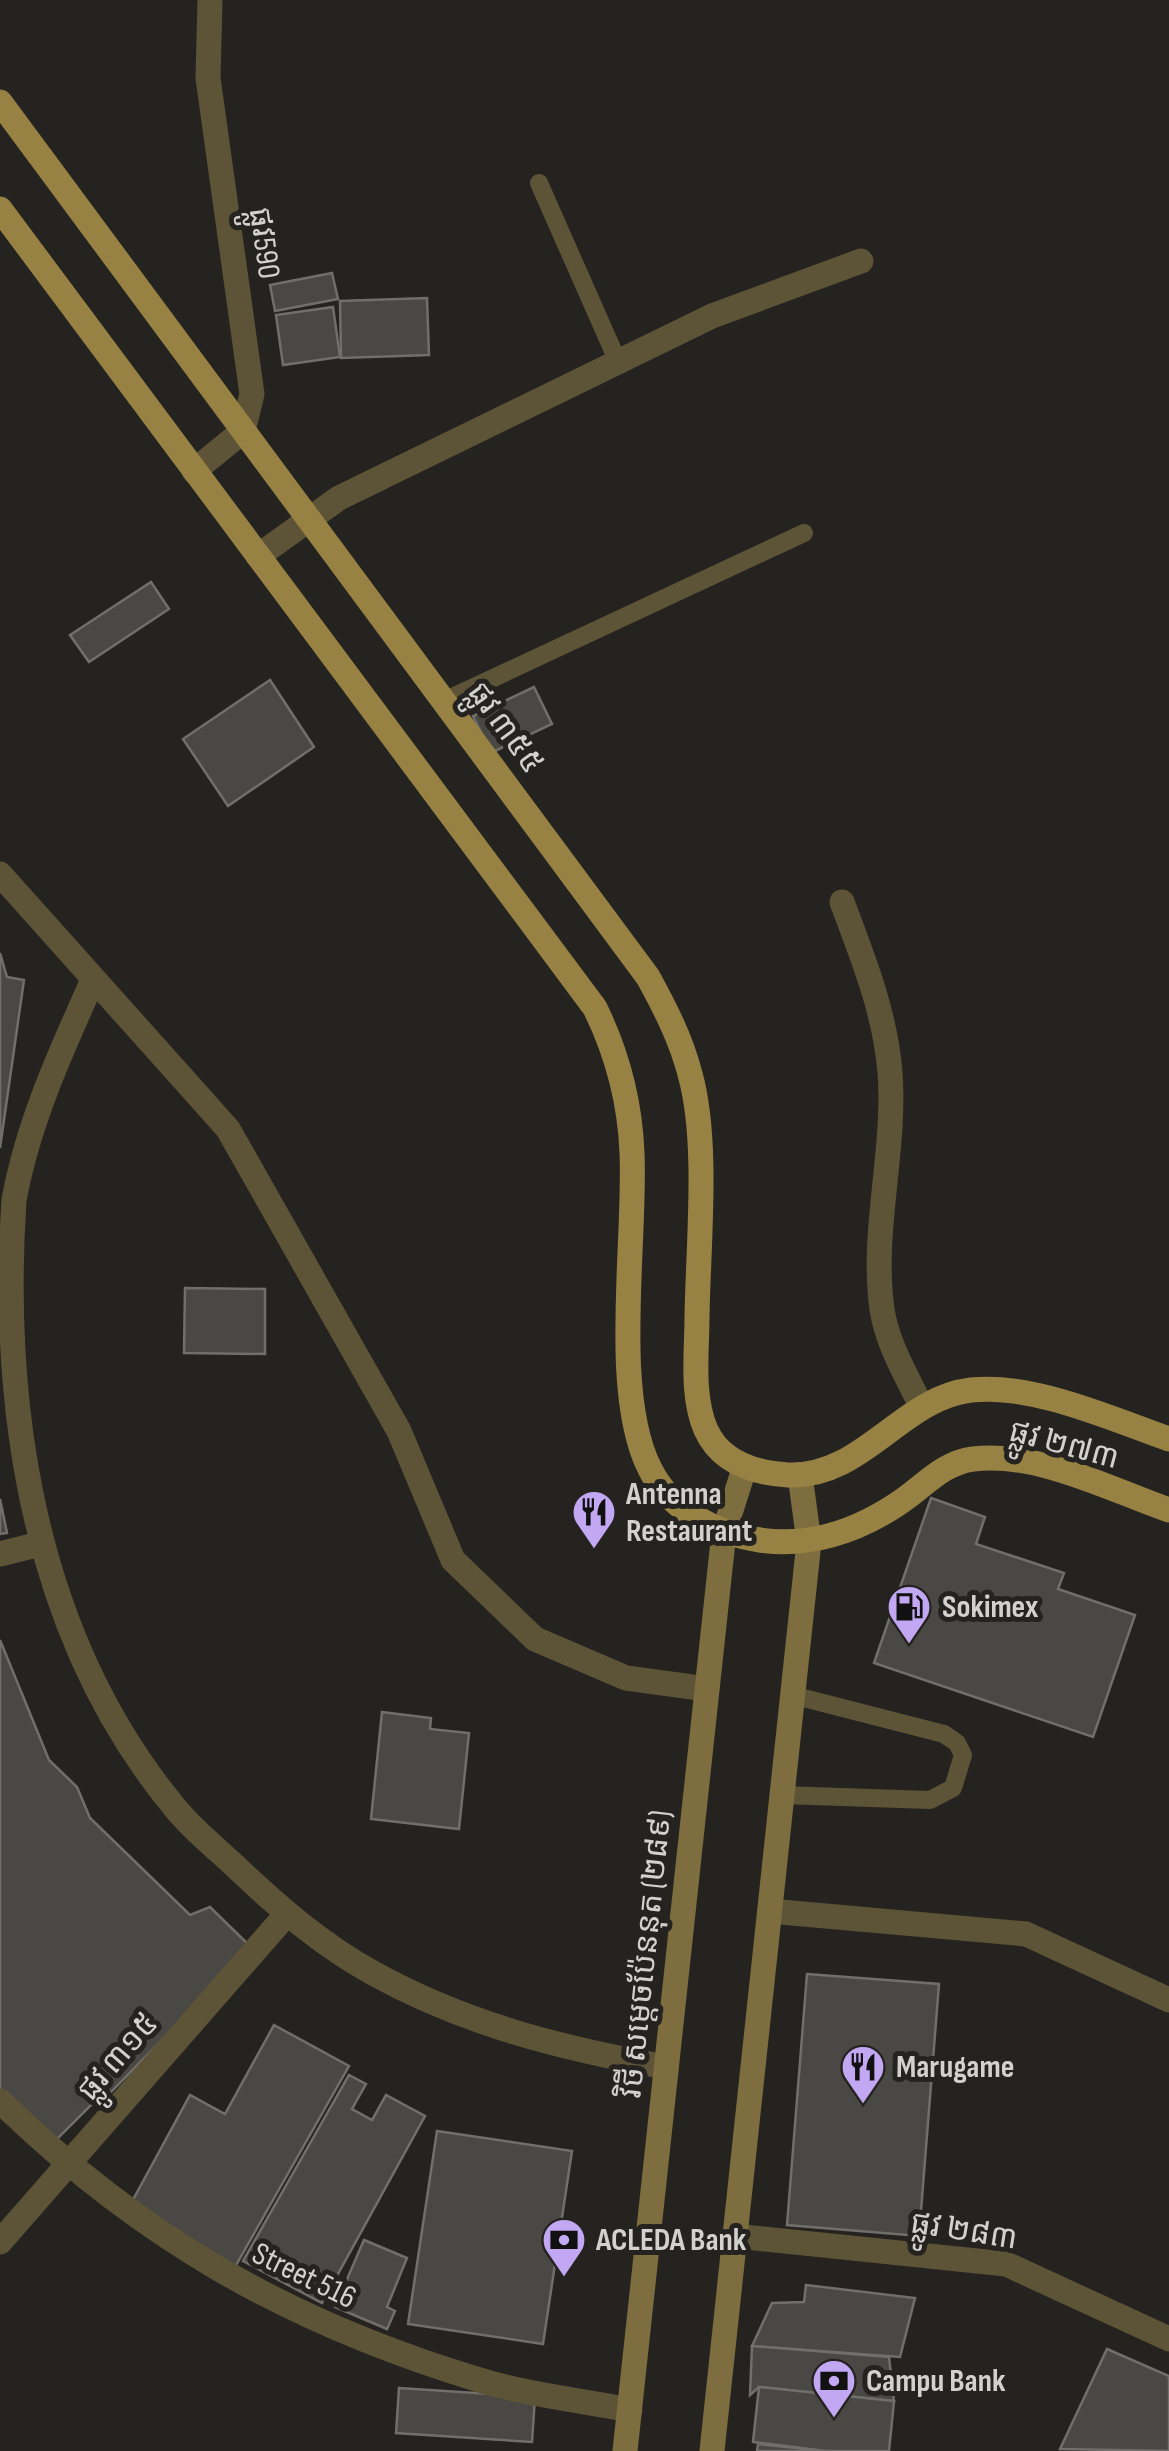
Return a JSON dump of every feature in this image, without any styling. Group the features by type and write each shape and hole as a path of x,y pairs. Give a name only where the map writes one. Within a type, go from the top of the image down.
{"main road":[{"name":"ផ្លូវ ៣៥៥","path":"0,102 648,977 670,1017 692,1077 699,1154 700,1408 714,1443 745,1466"},
{"path":"0,209 602,1023 626,1086 632,1153 634,1422 650,1469 667,1494 698,1519 724,1532"},
{"name":"ផ្លូវ ២៧៣","path":"745,1466 800,1474 851,1459 922,1408 969,1390 1012,1393 1076,1407 1169,1439"},
{"name":"ផ្លូវ ២៧៣","path":"724,1532 780,1543 809,1542 896,1506 946,1466 970,1459 1006,1458 1169,1510"},
{"name":"វិថី សម្តេចប៉ែននុត (២៨៩)","path":"625,2451 724,1532 745,1466"},
{"path":"712,2451 809,1542 800,1474"}],"street":[{"name":"ផ្លូវ590","path":"210,0 208,78 252,394 243,430"},
{"path":"258,556 339,498 712,316 861,261"},
{"path":"194,470 243,430"},
{"path":"0,874 228,1129 399,1431 453,1560 535,1639 626,1678 707,1689"},
{"path":"842,902 874,987 890,1076 879,1265 882,1311 891,1344 922,1408"},
{"path":"93,980 45,1086 14,1199 4,1296 8,1431 32,1546 101,1701 176,1810 286,1914 371,1972 464,2017 563,2049 666,2067"},
{"path":"0,1554 32,1546"},
{"path":"770,1910 1026,1934 1169,2000"},
{"name":"ផ្លូវ ៣១៥","path":"0,2242 286,1914"},
{"name":"Street 516","path":"0,2101 67,2166 192,2256 330,2328 477,2380 630,2410"},
{"name":"ផ្លូវ ២៨៣","path":"735,2236 1006,2264 1169,2338"}],"lane":[{"path":"540,184 618,362"},
{"path":"444,701 804,533"},
{"path":"782,1796 930,1800 952,1788 962,1755 944,1734 792,1694"}],"building":[{"path":"332,273 338,299 275,311 270,285"},
{"path":"427,298 429,355 341,358 340,301"},
{"path":"333,307 340,357 283,365 276,315"},
{"path":"151,582 169,609 89,662 70,635"},
{"path":"270,680 314,747 228,806 183,739"},
{"path":"534,687 552,724 491,753 473,716"},
{"path":"0,953 7,977 24,980 0,1148"},
{"path":"185,1288 265,1289 265,1354 184,1353"},
{"path":"931,1498 985,1517 976,1544 1064,1573 1058,1589 1135,1615 1093,1737 874,1663"},
{"path":"0,1499 7,1533 0,1534"},
{"path":"0,1640 49,1760 77,1787 90,1818 190,1915 210,1907 252,1948 111,2092 99,2097 51,2145 0,2095"},
{"path":"382,1712 431,1718 430,1729 469,1733 459,1829 371,1819"},
{"name":"Marugame","path":"807,1974 939,1984 919,2236 787,2225"},
{"path":"274,2025 349,2066 235,2267 128,2209 190,2095 225,2114"},
{"path":"349,2075 366,2084 352,2109 372,2120 386,2095 425,2116 322,2303 243,2261"},
{"path":"437,2131 572,2151 543,2344 408,2324"},
{"path":"364,2240 407,2258 387,2307 395,2311 387,2329 335,2307"},
{"path":"806,2285 915,2298 900,2357 752,2346 772,2303 804,2302"},
{"path":"752,2346 889,2357 894,2401 759,2387 750,2395"},
{"path":"1107,2349 1169,2376 1169,2451 1060,2449"},
{"path":"759,2387 894,2401 889,2451 825,2451 753,2442"},
{"path":"399,2388 535,2397 532,2442 396,2433"},
{"path":"758,2444 825,2451 757,2451"}],"place":[{"name":"Antenna Restaurant","path":"594,1550"},
{"name":"Sokimex","path":"909,1645"},
{"name":"Marugame","path":"863,2105"},
{"name":"ACLEDA Bank","path":"564,2278"},
{"name":"Campu Bank","path":"834,2419"}]}
